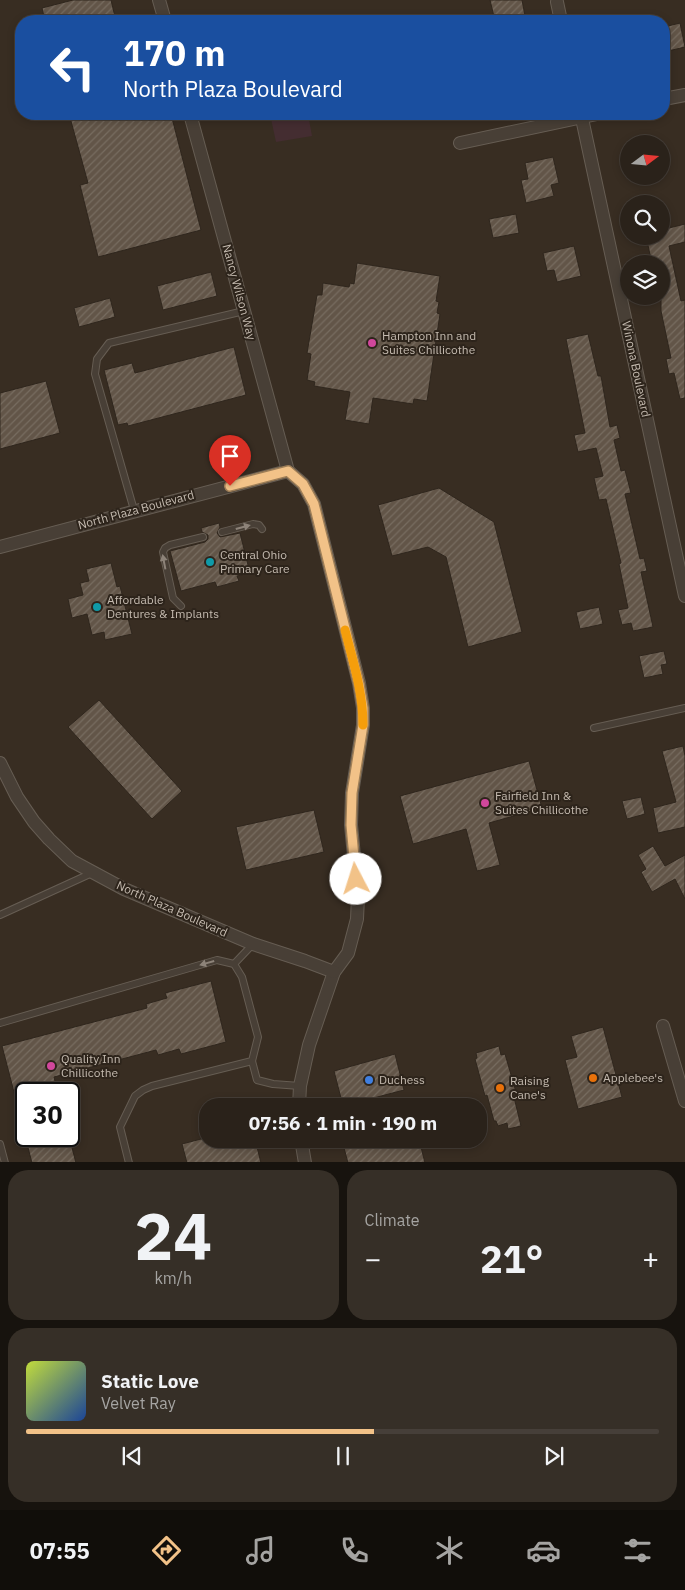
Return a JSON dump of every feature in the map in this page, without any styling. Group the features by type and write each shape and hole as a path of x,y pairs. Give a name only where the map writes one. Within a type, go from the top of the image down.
{"street":[{"path":"159,0 163,15"},
{"path":"557,2 560,15"},
{"path":"670,98 685,95"},
{"name":"Nancy Wilson Way","path":"192,120 288,471"},
{"path":"460,143 559,120"},
{"name":"Winona Boulevard","path":"582,120 685,596"},
{"path":"288,471 303,484 314,504 359,684 363,708 363,725 352,793 351,825 358,897 357,919 348,953 334,972 308,1045 299,1098"},
{"name":"North Plaza Boulevard","path":"0,547 134,510 288,471"},
{"name":"North Plaza Boulevard","path":"0,763 17,798 49,839 72,861 124,889 253,944 334,972"},
{"path":"664,1026 685,1101"},
{"path":"303,1148 305,1162"}],"lane":[{"path":"134,510 95,374 97,359 109,344 244,311"},
{"path":"222,532 254,524 262,529"},
{"path":"181,606 173,598 163,552 170,545 204,537"},
{"path":"594,728 685,708"},
{"path":"0,915 93,873"},
{"path":"234,964 253,944"},
{"path":"0,1023 216,960 234,964 242,977 258,1037 252,1061 257,1080 273,1084 300,1086"},
{"path":"129,1162 120,1127 135,1096 152,1086 252,1061"},
{"path":"0,1144 5,1162"}],"shaded area":[{"path":"271,120 309,120 312,136 276,142"}],"building":[{"path":"73,0 111,0 115,15 44,15 42,8"},
{"path":"490,0 522,0 525,15 494,15"},
{"path":"680,23 685,47 670,51 670,26"},
{"path":"71,120 173,120 201,230 98,257 80,185 88,183"},
{"path":"553,157 559,183 551,185 554,196 526,203 521,180 528,179 525,163"},
{"path":"516,214 519,233 493,238 489,219"},
{"path":"685,224 685,242 669,246 681,301 685,300 685,398 680,399 674,373 669,374 666,359 671,358 661,311 661,305 670,305 670,255 650,255 648,245 670,245 670,228"},
{"path":"574,246 581,276 557,282 554,270 547,271 543,253"},
{"name":"Hampton Inn and Suites Chillicothe","path":"357,263 440,276 436,301 439,302 437,313 440,314 427,401 414,399 413,404 373,398 369,424 345,420 350,392 314,386 315,382 307,380 311,354 307,353 317,295 322,295 323,283 349,287 350,283 354,284"},
{"path":"211,272 217,296 163,310 157,286"},
{"path":"110,298 115,317 79,327 74,308"},
{"path":"588,334 598,376 601,376 610,427 617,425 620,438 614,440 621,471 625,470 631,493 625,494 640,559 644,558 647,571 641,572 653,627 633,631 631,623 622,625 618,610 628,608 619,564 621,563 606,499 599,500 594,478 603,476 596,448 578,452 574,435 585,433 566,339"},
{"path":"234,347 246,395 128,426 127,423 118,425 104,370 132,363 135,373"},
{"path":"46,381 60,433 0,449 0,393"},
{"path":"439,488 494,522 522,632 468,647 446,557 428,547 392,556 378,505"},
{"name":"Central Ohio Primary Care","path":"219,523 220,527 217,533 220,537 240,533 250,573 237,576 239,581 217,587 215,582 181,591 170,551 205,542 208,539 208,535 202,532 201,528"},
{"name":"Affordable Dentures & Implants","path":"111,563 117,587 120,586 132,634 105,640 104,632 92,635 87,614 72,618 68,599 83,595 80,583 89,581 86,569"},
{"path":"599,607 603,624 580,629 576,612"},
{"path":"664,651 667,664 661,665 663,674 644,678 639,656"},
{"path":"99,700 182,791 152,819 68,727"},
{"path":"683,746 685,756 685,827 658,833 653,808 676,802 662,751"},
{"path":"529,761 542,808 489,823 500,865 477,871 466,829 413,844 400,796"},
{"path":"641,797 645,814 627,819 622,801"},
{"path":"314,810 324,852 246,870 236,827"},
{"path":"653,846 665,866 685,855 685,899 675,879 652,892 641,872 646,869 638,855"},
{"name":"Quality Inn Chillicothe","path":"211,981 226,1042 181,1054 179,1049 158,1055 156,1050 54,1077 55,1082 15,1082 15,1096 2,1046 147,1008 146,1004 167,998 165,993"},
{"name":"Applebee's","path":"603,1027 622,1097 578,1109 565,1060 577,1057 571,1036"},
{"name":"Raising Cane's","path":"499,1046 501,1055 505,1054 516,1092 513,1093 521,1126 508,1129 507,1123 498,1126 496,1121 494,1121 475,1059 477,1058 476,1053"},
{"name":"Duchess","path":"395,1054 404,1090 374,1098 341,1098 334,1071"},
{"path":"199,1140 199,1148 257,1148 261,1162 187,1162 182,1144"},
{"path":"28,1147 72,1147 76,1162 32,1162"},
{"path":"344,1148 421,1148 425,1162 348,1162"}],"slow traffic":[{"path":"345,630 359,684 363,708 363,725"}],"place":[{"name":"Hampton Inn and Suites Chillicothe","path":"372,343"},
{"name":"Central Ohio Primary Care","path":"210,562"},
{"name":"Affordable Dentures & Implants","path":"97,607"},
{"name":"Fairfield Inn & Suites Chillicothe","path":"485,803"},
{"name":"Quality Inn Chillicothe","path":"51,1066"},
{"name":"Applebee's","path":"593,1078"},
{"name":"Duchess","path":"369,1080"},
{"name":"Raising Cane's","path":"500,1088"}],"route":[{"path":"230,486 288,471 303,484 314,504 359,684 363,708 363,725 352,793 351,825 356,879"}]}
